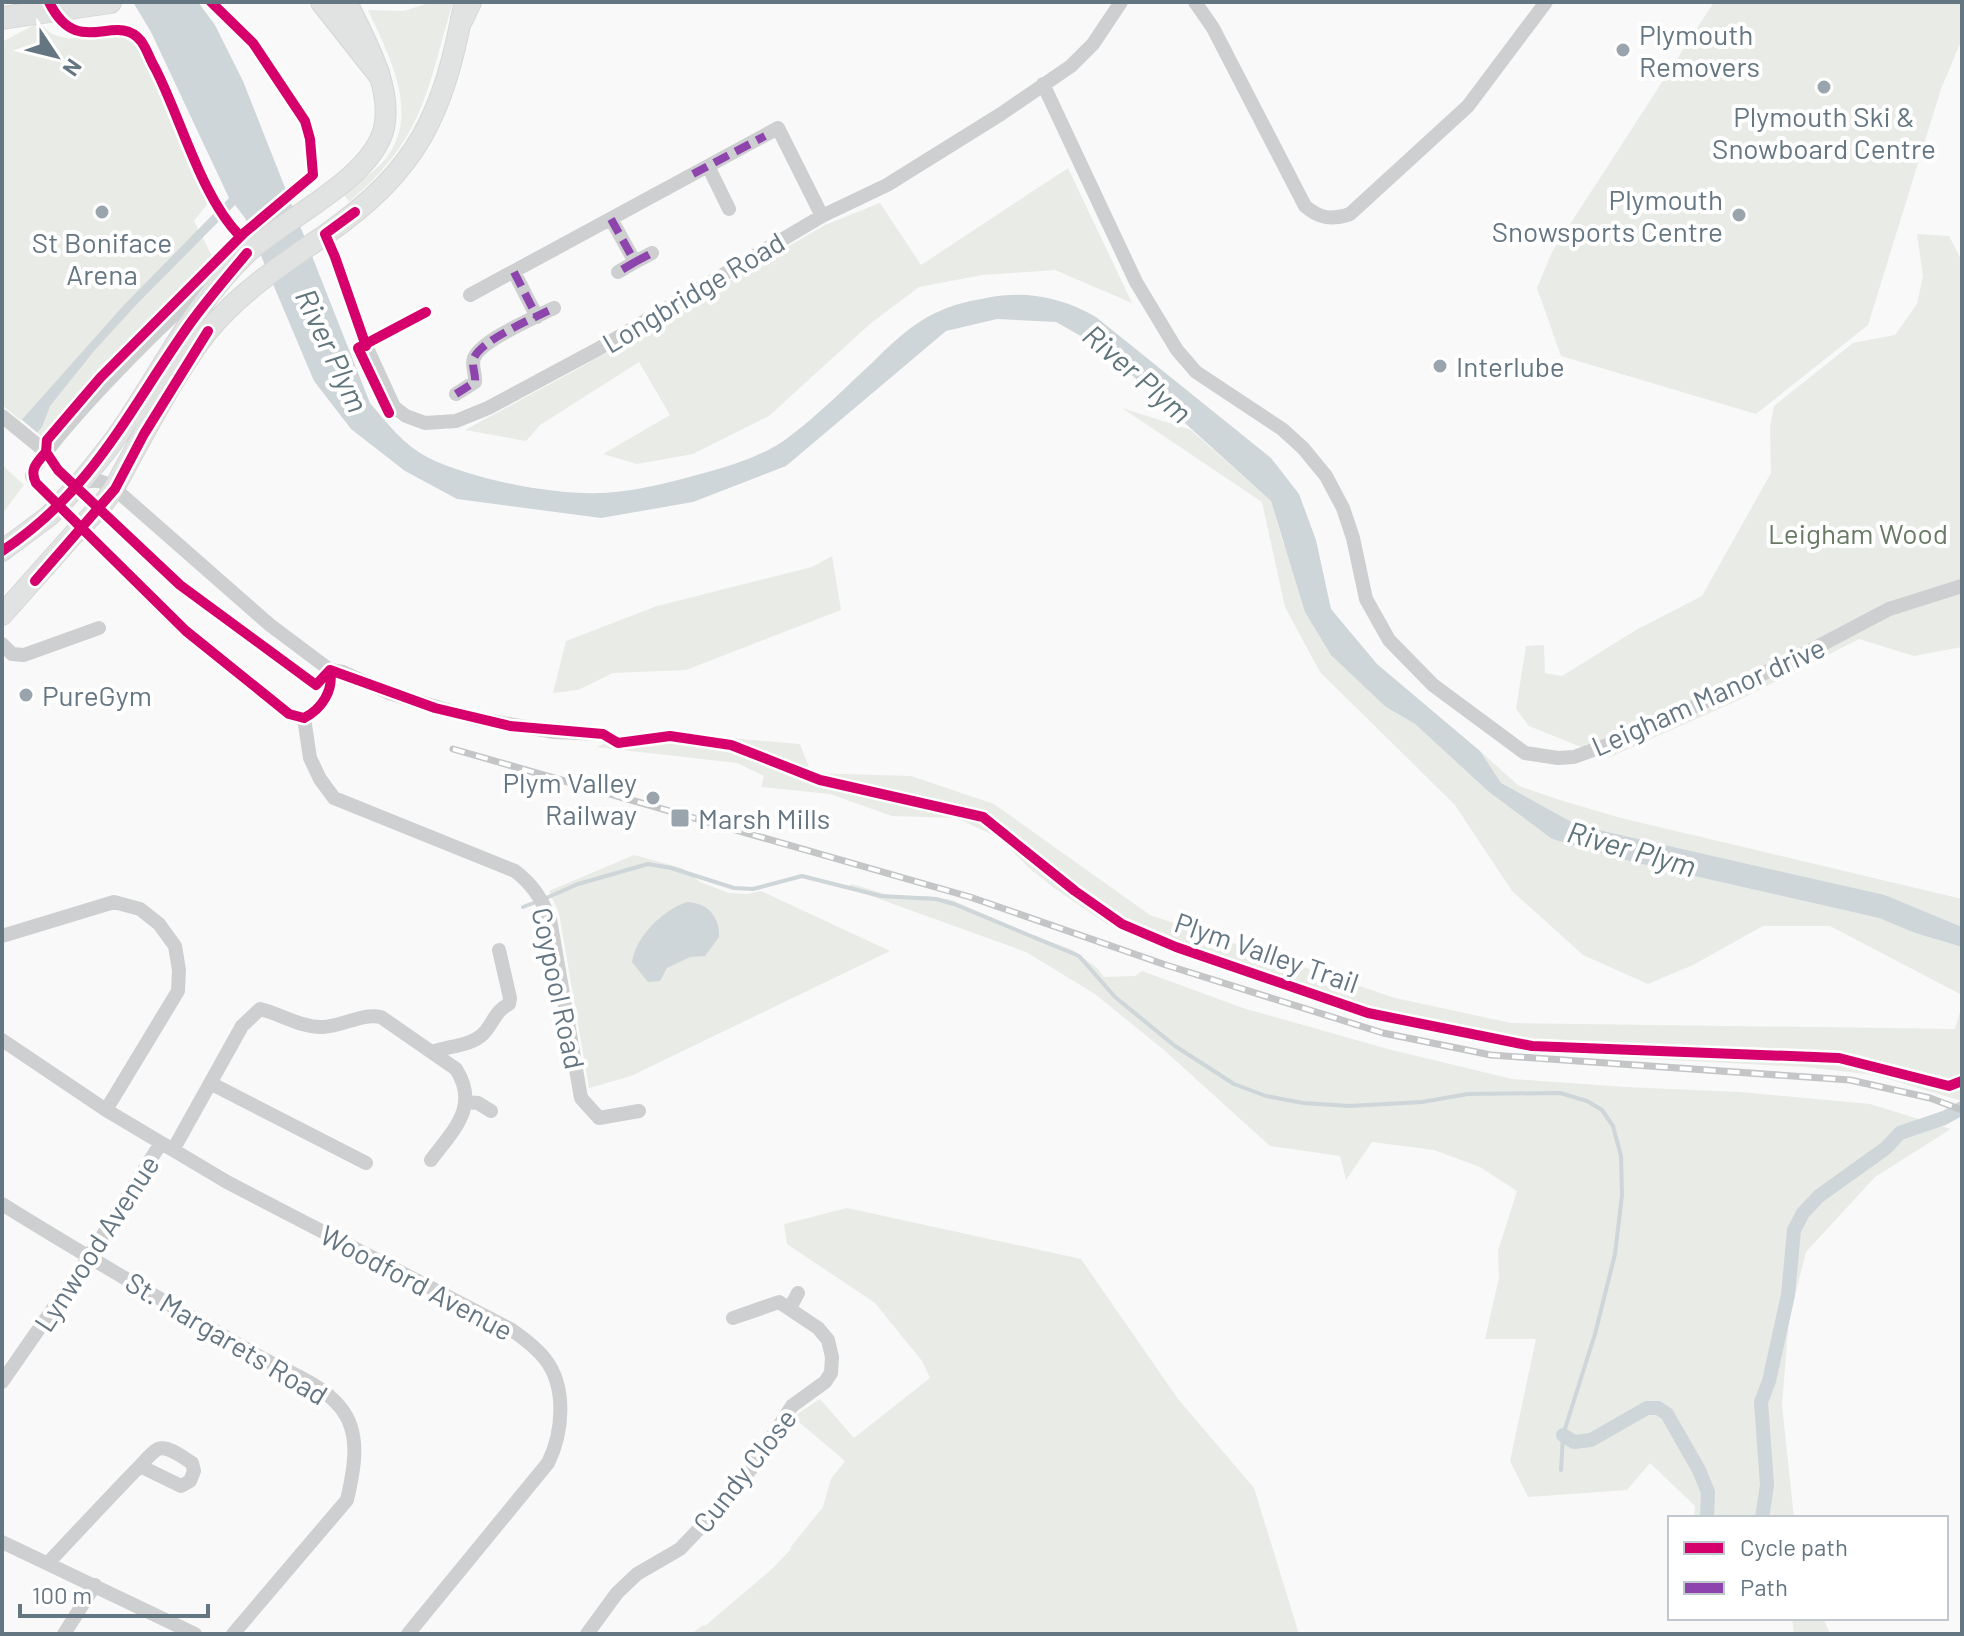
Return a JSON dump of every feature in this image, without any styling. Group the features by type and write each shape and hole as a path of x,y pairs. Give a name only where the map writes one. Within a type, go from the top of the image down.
{"highway":[{"path":"2,18 110,2"},
{"path":"322,2 378,73"}],"main road":[{"path":"2,551 49,516 80,483 122,429 189,325 247,253 347,179 372,154 384,127 385,112 378,73 347,2"},
{"path":"2,615 115,489 144,434 208,331 267,276 385,185 408,160 443,93 466,8"}],"street":[{"name":"Longbridge Road","path":"317,239 335,257 366,346 394,407 406,416 425,423 456,421 488,408 598,349 822,216 887,185 1001,114 1071,66 1093,44 1121,2"},
{"path":"1195,2 1213,28 1305,206 1322,217 1335,219 1350,214 1468,106 1546,2"},
{"name":"Leigham Manor drive","path":"1043,84 1136,282 1177,350 1196,372 1282,429 1303,448 1326,476 1343,508 1366,599 1389,640 1433,685 1525,753 1574,757 1635,735 1798,657 1889,609 1962,586"},
{"path":"470,295 778,128 822,216"},
{"path":"708,166 729,209"},
{"path":"611,219 635,262"},
{"path":"618,272 652,253"},
{"path":"514,272 537,317"},
{"path":"217,289 193,298 86,406 40,447 32,476 186,631 289,714 304,718 313,713 328,693 332,680 330,670"},
{"path":"456,394 475,382 473,363 478,352 554,308"},
{"path":"7,420 40,447"},
{"path":"80,483 103,480 270,625 330,670 343,672 389,693 474,718 554,732 603,734"},
{"path":"2,644 12,654 24,655 99,628"},
{"name":"Coypool Road","path":"304,718 310,758 334,798 515,871 528,881 550,919 581,1098 599,1118 639,1111"},
{"path":"2,936 114,902 140,909 159,924 175,946 178,991 106,1110"},
{"path":"432,1052 472,1041 483,1034 500,1008 509,1004 499,950"},
{"name":"Lynwood Avenue","path":"2,1382 212,1084 242,1026 260,1009 322,1027 368,1015 381,1017 432,1052"},
{"name":"Woodford Avenue","path":"2,1040 106,1110 227,1182 512,1330 531,1344 547,1362 557,1382 560,1403 555,1449 548,1463 408,1634"},
{"path":"431,1160 462,1116 467,1102 462,1079 456,1069 432,1052"},
{"path":"212,1084 366,1163"},
{"path":"467,1102 478,1103 491,1111"},
{"name":"St. Margarets Road","path":"2,1204 261,1358 324,1391 343,1409 355,1441 354,1472 347,1500 233,1634"},
{"path":"733,1318 779,1302 790,1308 798,1293"},
{"name":"Cundy Close","path":"587,1634 617,1593 637,1574 680,1549 721,1506 754,1465 792,1406 825,1382 831,1373 832,1357 828,1340 818,1328 790,1308"},
{"path":"48,1563 140,1466"},
{"path":"2,1542 195,1634"},
{"path":"59,1633 95,1585"}],"green space":[{"path":"432,2 453,2 419,111 394,156 349,202 343,193 382,163 394,145 400,126 399,87 368,10 404,11"},
{"name":"Plymouth Snowsports Centre","path":"1714,2 1962,2 1962,39 1941,89 1868,325 1756,414 1561,356 1537,288 1552,252"},
{"name":"St Boniface Arena","path":"40,22 57,36 110,36 139,46 209,202 194,221 212,256 48,432 40,436 2,405 2,42"},
{"path":"1068,168 1132,303 1055,270 982,275 919,287 871,323 769,416 693,454 637,464 603,454 670,415 639,362 540,425 526,441 465,430 576,370 825,225 880,203 921,265"},
{"name":"Leigham Wood","path":"1917,234 1949,236 1962,261 1962,647 1914,656 1859,639 1739,700 1608,758 1529,726 1516,709 1526,646 1544,645 1545,673 1562,676 1636,630 1702,596 1771,473 1770,427 1774,406 1853,343 1895,335 1917,304 1923,276"},
{"path":"1122,408 1191,430 1271,501 1283,542 1386,707 1415,724 1489,792 1552,839 1633,862 1879,918 1962,947 1962,995 1830,926 1763,926 1693,965 1648,984 1583,955 1512,891 1455,805 1320,672 1285,607 1262,502"},
{"path":"2,465 24,485 2,514"},
{"path":"832,556 841,610 686,670 613,673 578,690 553,693 566,641 657,606 812,567"},
{"path":"634,733 800,744 811,773 911,776 994,804 1150,915 1395,998 1511,1023 1955,1029 1962,1005 1962,1101 1875,1075 1805,1067 1539,1053 1362,1016 1107,924 1054,888 1001,839 957,818 892,816 830,794 761,787 764,776 737,763 596,747"},
{"path":"1480,751 1519,786 1563,801 1621,818 1962,899 1962,927 1885,895 1577,825 1500,783"},
{"path":"634,855 682,868 700,882 729,893 761,891 890,951 631,1076 589,1088 559,913 549,891"},
{"path":"852,884 891,896 929,896 952,900 1073,950 1104,977 1135,976 1142,971 1243,1008 1388,1049 1512,1079 1740,1092 1870,1104 1951,1129 1875,1177 1806,1252 1789,1319 1782,1405 1794,1516 1694,1516 1695,1506 1650,1463 1627,1490 1528,1497 1510,1461 1536,1339 1485,1339 1499,1278 1498,1251 1517,1191 1480,1167 1434,1150 1372,1142 1346,1180 1340,1156 1270,1146 1164,1050 1095,994 1026,952 846,887"},
{"path":"847,1208 1081,1259 1178,1399 1254,1488 1299,1634 691,1634 705,1626 791,1549 823,1507 831,1479 845,1461 793,1417 820,1399 854,1438 930,1378 922,1361 875,1303 787,1244 784,1224"},
{"path":"1792,1620 1824,1620 1830,1634 1794,1634"}],"water":[{"name":"River Plym","path":"133,2 198,2 215,25 243,81 370,403 403,440 427,457 493,480 545,490 615,492 671,482 744,460 782,442 817,414 896,340 931,315 974,300 1001,296 1029,295 1070,304 1096,317 1271,458 1299,494 1316,540 1331,609 1377,664 1480,751 1501,783 1577,825 1885,895 1962,927 1962,947 1879,918 1633,862 1552,839 1489,792 1415,724 1386,707 1331,655 1305,612 1271,501 1102,348 1056,322 997,319 946,331 786,466 693,502 601,518 457,499 405,471 351,429 314,381 245,218 235,205 94,351 50,406 42,427 2,470 2,444 10,433 124,305 229,198 151,32"},
{"path":"687,902 701,905 711,912 719,937 705,956 690,957 667,968 660,981 648,982 632,962 639,943 660,918"}],"pier":[{"path":"21,419 40,435 8,470 2,465 2,442"}],"waterway":[{"path":"544,899 578,884 648,864 734,888 753,889 802,876 881,896 936,899 1079,956 1115,997 1175,1046 1234,1084 1266,1096 1303,1103 1349,1106 1422,1102 1468,1094 1560,1093 1587,1101 1602,1110 1613,1126 1621,1156 1622,1195 1615,1254 1595,1334 1563,1435 1561,1470"},
{"path":"523,907 536,902"},
{"path":"1762,1516 1767,1485 1761,1402 1769,1381 1788,1295 1794,1230 1803,1213 1819,1196 1886,1148 1900,1133 1944,1118 1962,1108"},
{"path":"1563,1435 1574,1442 1591,1440 1647,1408 1658,1408 1667,1414 1699,1470 1708,1492 1707,1516"}],"railway":[{"path":"453,749 970,897 1166,965 1383,1033 1491,1055 1850,1080 1930,1098 1962,1110"}],"marked path":[{"path":"693,174 765,136"},
{"path":"611,219 635,262 618,272"},
{"path":"635,262 652,253"},
{"path":"514,272 537,317"},
{"path":"456,394 475,382 473,361 479,351 510,330 554,308"}],"cycle path":[{"path":"49,2 60,19 72,29 84,32 120,30 131,33 141,41 165,88 203,179 226,220 240,236"},
{"path":"211,2 253,43 305,121 313,175 244,233 100,378 47,440 46,452 58,470 180,585 316,685 330,670"},
{"path":"355,212 325,234 366,346"},
{"path":"2,551 34,528 85,476 189,325 247,253"},
{"path":"389,413 358,348 426,312"},
{"path":"35,581 115,489 144,434 208,331"},
{"path":"46,452 34,470 36,483 186,631 289,714 304,718 316,710 328,692 330,670"},
{"name":"Plym Valley Trail","path":"330,670 435,708 510,726 603,734 618,743 670,736 731,745 820,780 983,817 1075,891 1122,924 1176,947 1368,1013 1532,1046 1839,1058 1949,1086 1962,1081"}],"place":[{"name":"Plymouth Removers","path":"1623,50"},
{"name":"Plymouth Ski & Snowboard Centre","path":"1824,87"},
{"name":"St Boniface Arena","path":"102,212"},
{"name":"Plymouth Snowsports Centre","path":"1739,215"},
{"name":"Interlube","path":"1440,366"},
{"name":"PureGym","path":"26,695"},
{"name":"Plym Valley Railway","path":"653,798"},
{"name":"Marsh Mills","path":"680,818"}]}
